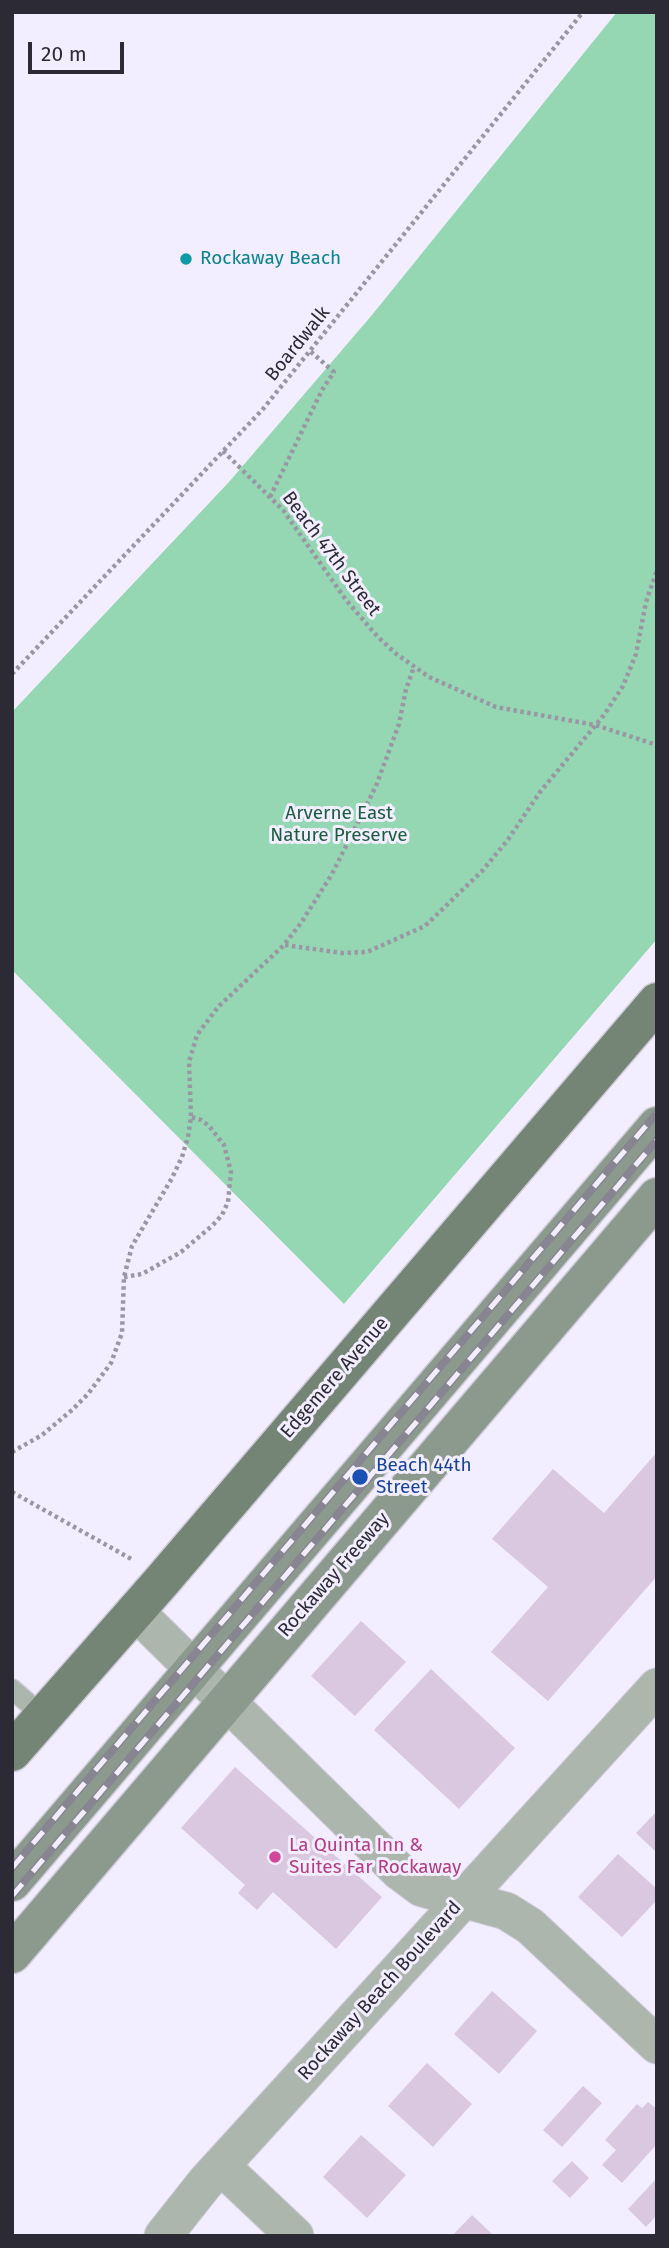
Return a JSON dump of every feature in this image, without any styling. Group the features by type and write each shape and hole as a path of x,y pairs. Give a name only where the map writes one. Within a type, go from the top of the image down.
{"main road":[{"name":"Edgemere Avenue","path":"12,1752 657,1002"}],"street":[{"path":"12,1882 657,1126"},
{"name":"Rockaway Freeway","path":"12,1954 657,1197"},
{"path":"135,1611 399,1871 422,1888 506,1911 530,1927 657,2045"},
{"name":"Rockaway Beach Boulevard","path":"163,2236 220,2166 657,1687"},
{"path":"220,2166 295,2236"}],"lane":[{"path":"12,1689 43,1716"}],"path":[{"name":"Boardwalk","path":"12,674 263,409 583,12"},
{"path":"270,497 322,390 334,372 310,351"},
{"name":"Beach 47th Street","path":"223,452 283,510 362,620 395,653 414,667 453,690 496,707 595,725 657,745"},
{"path":"284,945 342,953 367,952 425,926 495,856 540,792 615,700 631,670 646,602 657,570"},
{"path":"12,1452 58,1423 88,1394 106,1370 117,1349 122,1333 126,1261 139,1230 162,1196 182,1157 191,1117 189,1062 197,1035 218,1007 284,945 332,874 363,814 399,724 406,689 414,667"},
{"path":"124,1277 142,1274 181,1252 212,1226 228,1202 231,1172 224,1145 209,1126 191,1117"},
{"path":"12,1492 137,1563"}],"green space":[{"name":"Arverne East Nature Preserve","path":"617,12 657,12 657,939 344,1304 12,970 12,712 229,482 372,315"}],"building":[{"path":"657,1452 657,1576 548,1701 491,1652 548,1587 492,1539 553,1469 604,1513"},
{"path":"361,1621 406,1662 355,1716 311,1676"},
{"path":"431,1669 515,1748 459,1809 374,1730"},
{"name":"La Quinta Inn & Suites Far Rockaway","path":"235,1767 382,1897 336,1949 273,1892 257,1910 238,1893 245,1885 181,1828"},
{"path":"657,1811 657,1853 636,1833"},
{"path":"618,1854 657,1889 657,1900 622,1937 578,1897"},
{"path":"492,1991 537,2031 499,2074 454,2034"},
{"path":"427,2063 472,2104 433,2147 388,2106"},
{"path":"583,2086 602,2103 562,2147 543,2130"},
{"path":"648,2102 657,2109 657,2144 622,2183 602,2165 616,2150 605,2140 637,2104 642,2108"},
{"path":"361,2135 406,2175 367,2218 323,2177"},
{"path":"572,2161 589,2178 570,2198 552,2181"},
{"path":"657,2178 657,2215 646,2227 628,2209"},
{"path":"472,2215 491,2233 494,2236 452,2236"}],"railway":[{"path":"12,1868 657,1113"},
{"path":"12,1896 657,1140"}],"place":[{"name":"Rockaway Beach","path":"186,259"},
{"name":"Beach 44th Street","path":"360,1477"},
{"name":"La Quinta Inn & Suites Far Rockaway","path":"275,1857"}]}
